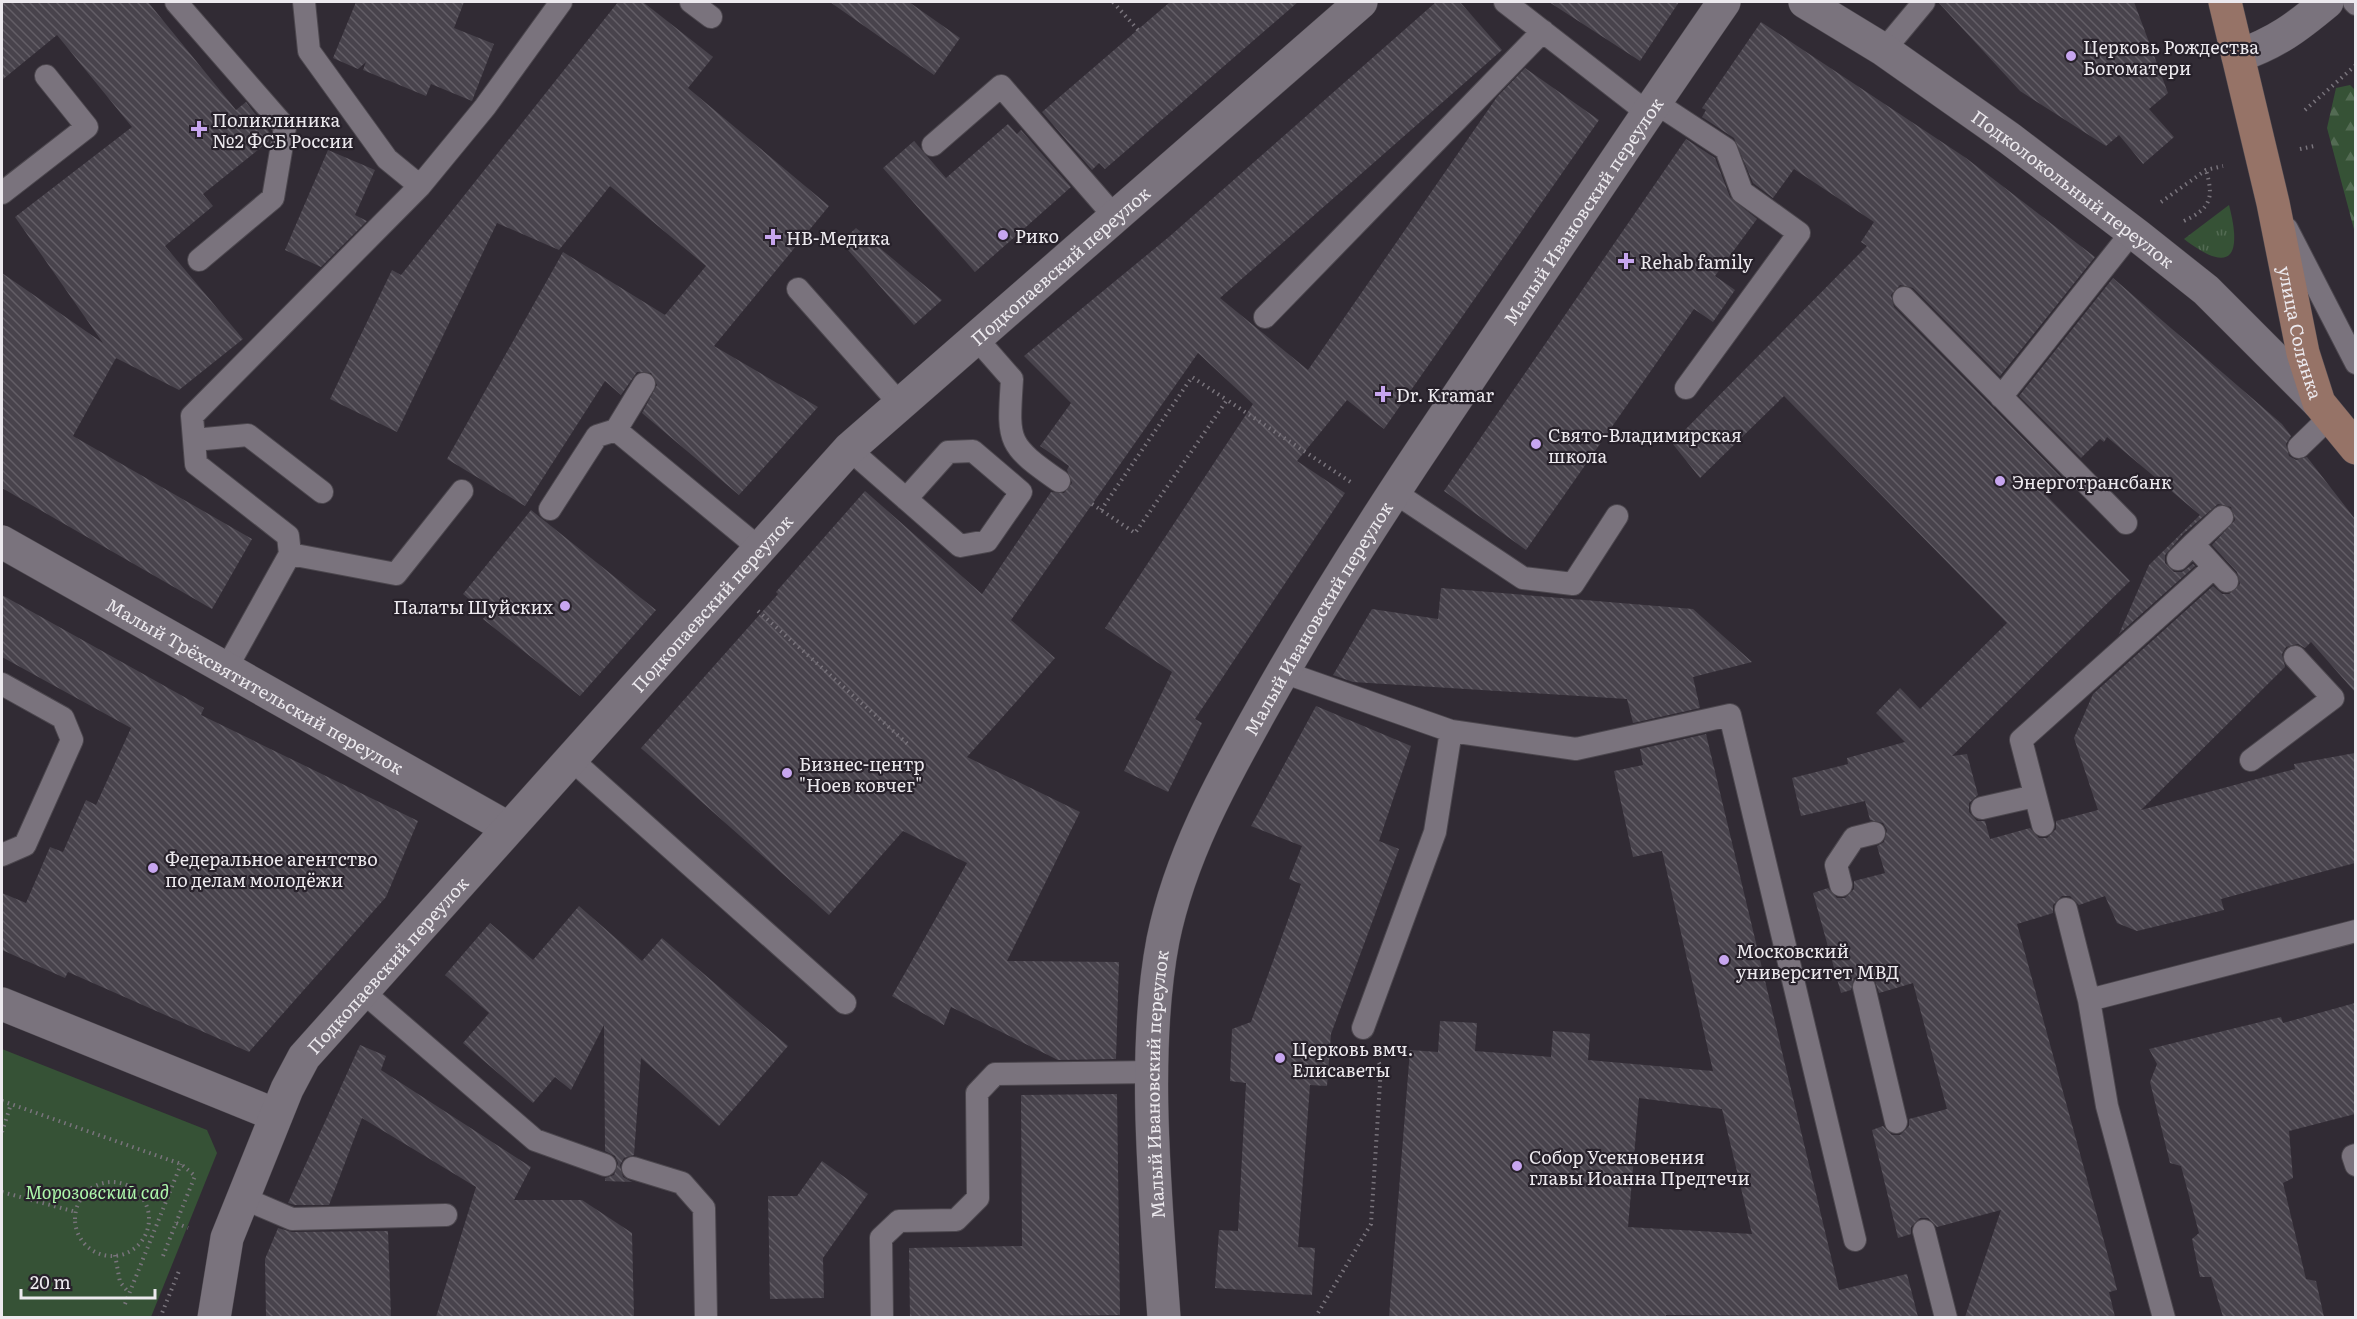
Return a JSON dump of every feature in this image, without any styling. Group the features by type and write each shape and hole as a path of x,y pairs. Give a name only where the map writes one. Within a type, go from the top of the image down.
{"main road":[{"name":"улица Солянка","path":"2225,2 2274,203 2302,353 2324,410 2355,448"}],"street":[{"name":"Подкопаевский переулок","path":"214,1317 227,1238 295,1071 362,991 572,760 849,449 1362,2"},
{"name":"Малый Ивановский переулок","path":"1164,1317 1153,1072 1156,991 1163,940 1174,895 1191,849 1231,765 1283,672 1394,492 1724,2"},
{"name":"Подколокольный переулок","path":"1805,2 1884,50 2009,138 2142,220 2206,290 2324,410"},
{"path":"2238,56 2264,47 2288,34 2327,2"},
{"name":"Малый Трёхсвятительский переулок","path":"2,542 508,828"},
{"path":"2,1004 276,1115"}],"lane":[{"path":"176,2 285,127 273,198 199,260"},
{"path":"304,2 309,51 387,159 420,186"},
{"path":"226,669 290,554 288,536 196,464 192,416 420,186 485,107 561,2"},
{"path":"691,2 711,17"},
{"path":"1505,2 1652,108 1726,149 1742,192 1799,233 1686,388"},
{"path":"1884,50 1924,2"},
{"path":"1265,317 1508,82 1543,31"},
{"path":"2,193 87,127 46,76"},
{"path":"933,145 1001,86 1115,217"},
{"name":"улица Солянка","path":"2274,203 2355,363"},
{"path":"2001,397 2142,220"},
{"path":"798,289 900,404"},
{"path":"1904,298 2126,523"},
{"path":"976,338 1012,378 1009,429 1023,456 1059,481"},
{"path":"550,509 597,436 615,430 644,384"},
{"path":"2299,447 2324,410"},
{"path":"615,430 759,548"},
{"path":"194,440 248,435 322,492"},
{"path":"849,449 906,499 960,546 987,541 1021,492 973,451 948,453 906,499"},
{"path":"290,554 396,574 462,491"},
{"path":"1394,492 1523,578 1573,584 1617,516"},
{"path":"2043,825 2021,740 2220,574 2186,551 2222,517"},
{"path":"2251,760 2333,698 2295,657"},
{"path":"1283,672 1451,731 1576,749 1730,715 1855,1240"},
{"path":"2,684 63,718 72,740 25,845 2,855"},
{"path":"1363,1028 1435,832 1451,731"},
{"path":"572,760 845,1003"},
{"path":"1982,808 2036,796"},
{"path":"1841,885 1836,865 1854,838 1874,833"},
{"path":"2066,909 2089,1000 2108,1106 2164,1317"},
{"path":"2089,1000 2355,931"},
{"path":"1864,987 1896,1122"},
{"path":"362,991 535,1140 605,1165"},
{"path":"882,1317 881,1238 899,1221 956,1220 978,1197 977,1093 995,1074 1153,1072"},
{"path":"2355,1155 2353,1156 2355,1165"},
{"path":"633,1168 682,1183 704,1208 706,1317"},
{"path":"243,1198 292,1219 446,1215"},
{"path":"1924,1231 1946,1317"}],"path":[{"path":"1113,2 1138,30"},
{"path":"2305,110 2355,64"},
{"path":"2300,149 2314,146"},
{"path":"2142,220 2206,170 2227,165"},
{"path":"2183,221 2199,213 2209,201 2211,189 2206,170"},
{"path":"1101,510 1192,377 1358,487"},
{"path":"1092,504 1136,533 1227,400"},
{"path":"761,613 910,746"},
{"path":"1315,1317 1371,1224 1381,1067 1363,1028"},
{"path":"2,1101 181,1164 195,1176 163,1256"},
{"path":"2,1132 11,1104"},
{"path":"125,1304 181,1164"},
{"path":"103,1183 117,1183 130,1186 141,1196 148,1208 149,1222 145,1237 136,1248 115,1256 94,1251 82,1242 76,1228 76,1212 81,1199 90,1189 103,1183"},
{"path":"141,1196 154,1191 170,1192"},
{"path":"2,1192 76,1212"},
{"path":"176,1223 194,1231"},
{"path":"115,1256 120,1282 130,1293"}],"green space":[{"path":"2350,85 2356,91 2355,233 2327,128 2336,88"},
{"path":"2229,205 2234,237 2229,255 2223,258 2213,256 2184,239"},
{"name":"Морозовский сад","path":"2,1049 207,1130 217,1153 151,1317 2,1317"}],"building":[{"path":"2,2 148,2 236,110 246,102 270,133 269,141 203,194 213,206 165,246 243,339 179,390 116,358 73,436 252,539 212,609 2,488 2,273 103,343 15,217 132,127 57,35 2,80"},
{"path":"356,2 464,2 454,28 494,44 472,101 431,84 426,96 363,70 366,62 358,69 333,58"},
{"path":"618,2 643,2 713,57 688,88 829,206 714,346 818,407 739,495 642,413 657,385 651,373 637,372 621,395 605,381 525,506 447,459 563,252 665,315 706,266 610,186 559,250 497,223 397,432 330,399 392,270 401,275"},
{"path":"830,2 909,2 960,38 934,75"},
{"path":"1170,2 1298,2 1105,169 1099,163 1092,170 1042,112"},
{"path":"1436,2 1460,2 1502,50 1220,298 1308,370 1497,97 1525,68 1599,120 1384,429 1347,400 1297,461 1345,493 1195,719 1202,723 1168,792 1124,771 1172,672 1105,628 1253,404 1198,353 1011,620 1055,658 967,757 1080,812 1007,961 1119,962 1116,1059 1058,1060 951,1007 944,1025 892,996 967,863 903,831 829,915 641,748 778,594 776,592 865,491 982,594 1051,492 1064,493 1072,483 1067,470 1069,466 1040,446 1071,403 1024,356 1170,236"},
{"path":"1549,2 1679,2 1640,61"},
{"name":"Церковь Рождества Богоматери","path":"1938,2 2134,2 2168,93 2149,109 2174,137 2143,164 2119,135 2106,146 2020,91"},
{"path":"1761,22 1966,158 2095,257 2000,376 1913,288 1900,285 1891,295 1894,307 2061,477 2044,493 2130,581 1952,756 1967,754 1978,795 1969,803 1969,812 1977,821 1985,821 1990,839 2030,828 2039,838 2047,838 2056,829 2056,821 2098,810 2074,738 2093,694 2213,586 2222,594 2229,594 2240,584 2237,572 2212,545 2235,520 2231,507 2218,504 2183,534 2165,555 2165,563 2174,572 2182,572 2193,564 2195,566 2119,634 2149,565 2200,515 2107,437 2104,442 2100,439 2081,458 2019,396 2113,278 2282,424 2291,436 2286,444 2289,456 2296,460 2307,457 2355,519 2355,692 2311,642 2305,648 2298,644 2286,647 2282,654 2285,667 2141,810 2295,769 2294,764 2355,753 2355,863 2221,899 2224,910 2137,931 2117,923 2105,896 2079,905 2070,896 2062,896 2053,905 2053,913 2017,924 2117,1290 2109,1292 2115,1317 1965,1317 2001,1210 1937,1227 1928,1218 1920,1218 1911,1227 1911,1234 1898,1238 1872,1130 1883,1126 1892,1135 1900,1135 1909,1126 1909,1119 1947,1109 1913,983 1879,993 1874,978 1861,974 1854,978 1851,990 1841,993 1813,893 1828,888 1837,898 1845,898 1854,889 1854,881 1885,873 1877,846 1884,842 1887,830 1883,823 1870,820 1865,801 1801,816 1792,778 1848,764 1847,758 1905,742 1876,713 1900,688 1920,709 2007,623 1784,396 1700,478 1672,443 1867,246 1861,242 1874,222 1794,169 1773,198 1753,183 1734,138 1702,117 1706,110 1702,108"},
{"path":"1008,124 1017,134 1021,130 1071,187 975,272 883,168 914,141 946,178"},
{"path":"1686,139 1715,158 1730,197 1757,219 1715,276 1735,290 1713,322 1694,309 1526,550 1444,491"},
{"path":"328,150 375,170 355,215 367,221 321,267 285,250"},
{"path":"856,228 942,300 914,325 841,242"},
{"name":"Палаты Шуйских","path":"531,510 656,610 580,696 483,619 487,614 463,594"},
{"path":"1441,588 1693,609 1752,662 1693,677 1700,708 1633,723 1627,699 1353,682 1333,675 1372,609 1438,619"},
{"path":"2,595 204,708 201,715 418,821 386,897 249,1052 68,972 65,978 2,950 2,893 26,903 50,847 63,852 86,800 96,805 131,728 2,657"},
{"name":"Церковь вмч. Елисаветы","path":"1316,706 1411,746 1379,841 1399,849 1331,1034 1327,1086 1310,1085 1298,1247 1315,1248 1312,1295 1215,1288 1219,1230 1238,1231 1246,1083 1230,1081 1232,1029 1251,1022 1301,884 1289,879 1302,846 1251,826"},
{"path":"1706,734 1839,1290 1907,1274 1918,1317 1666,1315 1666,1317 1389,1317 1410,1050 1438,1052 1440,1021 1477,1023 1475,1051 1551,1057 1553,1031 1590,1034 1588,1060 1713,1071 1662,851 1633,857 1614,771 1643,765 1640,749","holes":["1639,1098 1722,1109 1752,1234 1628,1227"]},
{"path":"579,906 642,961 662,938 788,1046 719,1126 641,1058 634,1155 624,1158 620,1165 623,1177 632,1182 605,1181 605,1178 614,1175 618,1163 615,1156 605,1151 604,1025 571,1090 555,1077 533,1103 463,1043 489,1013 445,975 490,923 533,960"},
{"path":"2355,1003 2355,1114 2289,1131 2293,1178 2283,1183 2306,1279 2316,1281 2324,1317 2223,1317 2211,1277 2200,1277 2192,1239 2199,1233 2181,1166 2170,1163 2150,1082 2157,1064 2149,1049 2281,1017 2283,1023"},
{"path":"360,1045 386,1056 381,1070 531,1167 514,1200 582,1200 632,1233 634,1317 436,1317 476,1187 362,1118 329,1205 288,1203"},
{"path":"1117,1094 1120,1315 910,1317 909,1248 1022,1246 1021,1095"},
{"path":"822,1161 868,1194 823,1258 824,1298 770,1299 768,1196 797,1196"},
{"path":"278,1228 292,1232 388,1231 391,1317 266,1317 265,1259"}],"place":[{"name":"Церковь Рождества Богоматери","path":"2071,56"},
{"name":"Поликлиника №2 ФСБ России","path":"199,129"},
{"name":"Рико","path":"1003,235"},
{"name":"НВ-Медика","path":"773,237"},
{"name":"Rehab family","path":"1626,261"},
{"name":"Dr. Kramar","path":"1383,394"},
{"name":"Свято-Владимирская школа","path":"1536,444"},
{"name":"Энерготрансбанк","path":"2000,481"},
{"name":"Палаты Шуйских","path":"565,606"},
{"name":"Бизнес-центр \"Ноев ковчег\"","path":"787,773"},
{"name":"Федеральное агентство по делам молодёжи","path":"153,868"},
{"name":"Московский университет МВД","path":"1724,960"},
{"name":"Церковь вмч. Елисаветы","path":"1280,1058"},
{"name":"Собор Усекновения главы Иоанна Предтечи","path":"1517,1166"}]}
